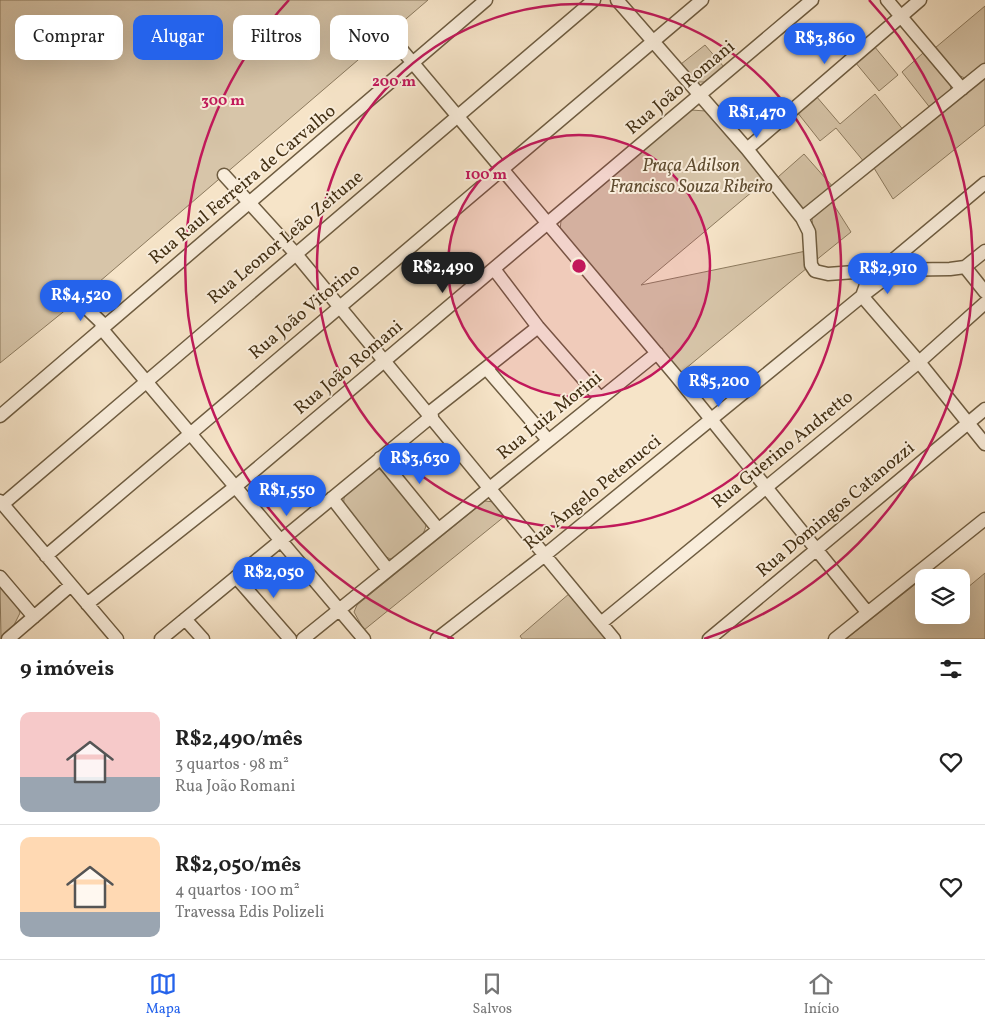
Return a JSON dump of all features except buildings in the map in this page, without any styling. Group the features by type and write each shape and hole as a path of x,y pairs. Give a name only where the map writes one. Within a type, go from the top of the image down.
{"street":[{"name":"Rua Raul Ferreira de Carvalho","path":"0,416 102,326 250,204 486,0"},
{"name":"Rua Leonor Leão Zeitune","path":"1,503 594,0"},
{"path":"617,0 654,40 747,149 802,218 808,232 811,265 815,271 828,274 881,270 950,269 965,267 985,251"},
{"name":"Rua João Vitorino","path":"46,556 338,306 702,0"},
{"name":"Rua João Romani","path":"87,604 235,487 812,0"},
{"path":"887,0 962,89"},
{"path":"747,149 920,0"},
{"path":"408,58 656,353 867,612"},
{"path":"802,218 985,70"},
{"path":"224,175 295,253 614,639"},
{"name":"Rua Ângelo Petenucci","path":"862,296 867,282 985,183"},
{"path":"965,267 985,292"},
{"path":"494,269 538,326 600,398"},
{"name":"Rua Ângelo Petenucci","path":"437,639 545,555 896,270"},
{"path":"862,296 919,362 985,444"},
{"path":"78,300 102,326 145,381 364,639"},
{"name":"Rua Guerino Andretto","path":"601,623 919,362 985,303"},
{"path":"161,639 538,326"},
{"name":"Rua Luiz Morini","path":"303,639 656,353"},
{"path":"486,368 548,440"},
{"name":"Rua Domingos Catanozzi","path":"709,639 985,409"},
{"path":"380,458 438,530"},
{"path":"332,498 388,570"},
{"path":"1,503 117,639"},
{"path":"835,639 985,519"},
{"path":"0,577 34,617"},
{"path":"236,577 290,639"},
{"path":"8,639 71,585"},
{"path":"185,619 203,639"}],"green space":[{"path":"0,0 428,0 408,17 408,15 330,15 330,60 358,60 78,300 0,363"},
{"path":"985,6 985,67 967,79 958,75 935,48"},
{"path":"705,45 724,67 704,82 696,82 681,64"},
{"path":"874,46 898,75 879,91 855,62"},
{"path":"923,53 951,86 949,95 931,109 902,72"},
{"path":"985,77 985,125 893,199 874,168"},
{"path":"875,94 904,131 865,163 836,128 820,141 797,112 816,96 840,124"},
{"name":"Praça Adilson Francisco Souza Ribeiro","path":"691,110 706,111 765,181 641,285 806,251 807,268 679,374 560,230 561,221"},
{"path":"804,154 834,188 805,209 801,207 778,177"},
{"path":"832,202 851,232 815,261 812,218"},
{"path":"379,469 388,474 426,521 426,527 419,539 402,554 390,559 385,556 345,507 344,501 345,495 352,486 373,471"},
{"path":"485,501 494,502 505,516 364,630 354,612 357,605"},
{"path":"985,573 985,639 846,639 915,585 915,624 970,624 970,586"},
{"path":"0,586 16,603 20,613 11,631 1,639"},
{"path":"570,593 607,639 522,639 520,636"}]}
